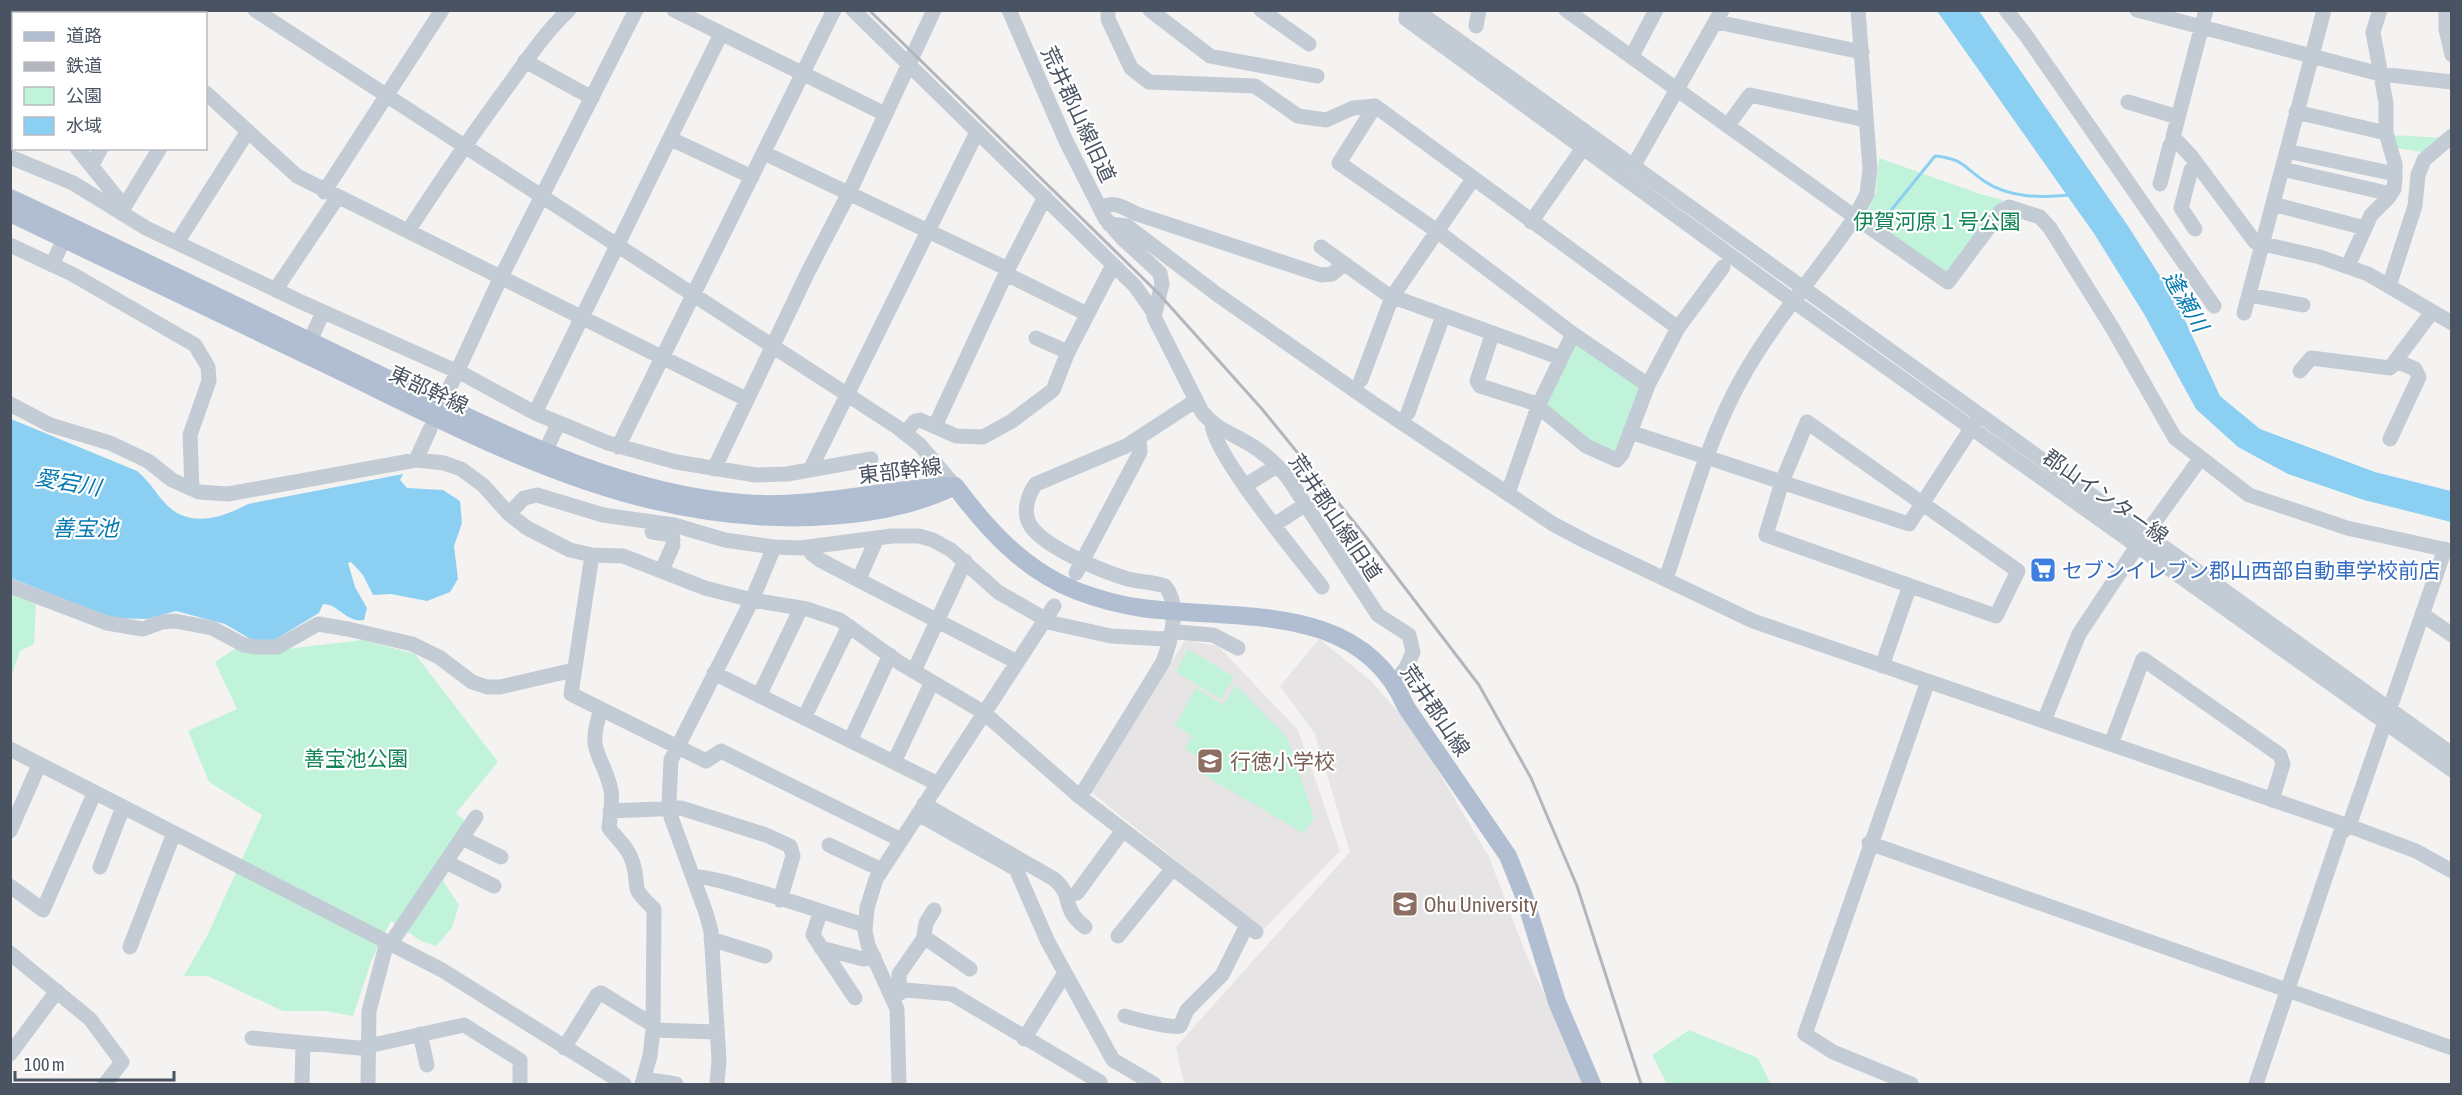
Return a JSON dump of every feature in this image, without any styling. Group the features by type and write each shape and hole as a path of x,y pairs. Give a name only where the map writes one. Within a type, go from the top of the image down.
{"main road":[{"name":"東部幹線","path":"10,198 545,452 638,484 678,494 744,503 846,500 918,488 955,486"},
{"name":"東部幹線","path":"10,213 540,464 599,487 694,511 744,516 829,516 908,505 926,500 955,486"},
{"name":"荒井郡山線","path":"955,486 984,523 1007,547 1058,582 1109,602 1315,626 1342,637 1362,651 1395,683 1406,707 1508,856 1524,896 1557,1002 1592,1084"}],"street":[{"path":"255,10 905,433 937,462 955,486"},
{"path":"408,231 463,147 525,61 569,10"},
{"path":"450,387 500,279 636,10"},
{"path":"674,10 885,114"},
{"path":"618,447 695,296 834,10"},
{"path":"853,10 1135,286 1154,313"},
{"path":"714,469 771,347 849,193 934,10"},
{"name":"荒井郡山線旧道","path":"1009,10 1066,141 1100,209 1109,224 1160,273 1162,284 1154,313 1163,339 1195,401 1212,424 1257,448 1277,466 1306,504 1378,615 1408,635 1413,652 1406,668 1395,683"},
{"path":"1108,10 1108,19 1131,68 1149,82 1255,86 1298,116 1326,120 1353,108 1375,106 1678,328"},
{"path":"1150,10 1210,56 1317,76"},
{"path":"1261,10 1309,44"},
{"path":"1476,26 1479,10"},
{"path":"1566,10 1584,16 1632,56 1948,282 2001,211 2009,207 2040,217 2050,228 2113,329 2175,438 2200,459 2249,495 2347,528 2448,550 2422,614 2349,826 2340,834 2286,989 2256,1084"},
{"path":"1632,56 1656,10"},
{"path":"1666,579 1708,457 1742,377 1864,202 1869,185 1870,156 1858,10"},
{"path":"2006,10 2214,306"},
{"path":"2137,10 2380,74 2451,82"},
{"path":"2206,10 2173,134 2253,240 2348,266 2389,286 2451,323"},
{"path":"2244,313 2324,10"},
{"path":"2348,266 2371,215 2391,194 2395,174 2386,133 2387,107 2373,32 2380,10"},
{"path":"2446,10 2446,29 2451,55"},
{"path":"1409,11 1406,19 1588,142 1797,295"},
{"path":"276,289 438,12"},
{"path":"1634,165 1719,16 1862,52"},
{"path":"535,413 721,34"},
{"path":"525,61 592,98"},
{"path":"207,94 297,176 500,279 746,399"},
{"path":"1728,125 1750,95 1866,120"},
{"path":"2128,102 2178,117"},
{"path":"1375,106 1340,163 1437,231 1573,334 1648,386"},
{"path":"2296,112 2386,133"},
{"path":"178,241 248,131"},
{"path":"810,470 977,132"},
{"path":"2389,286 2415,206 2418,175 2424,160 2451,136"},
{"path":"670,139 752,177"},
{"path":"2160,184 2170,145 2175,139"},
{"path":"1588,142 1634,165 1797,295"},
{"path":"1531,222 1588,142"},
{"path":"121,212 159,150"},
{"path":"2287,151 2395,174"},
{"path":"764,153 927,230 1087,315"},
{"path":"10,157 73,183 146,228 178,241 323,312 457,371 558,424 618,447 714,469 756,475 810,470 871,459"},
{"path":"73,183 85,157 118,199 121,212"},
{"path":"2195,229 2181,208 2191,170 2197,164"},
{"path":"2282,169 2391,194"},
{"path":"1361,380 1392,297 1473,179"},
{"path":"935,426 1007,271 1045,197"},
{"path":"1100,209 1109,203 1116,204 1137,214 1321,275 1332,274 1344,264"},
{"path":"2273,204 2365,228"},
{"path":"1109,224 1127,226 1236,307 1572,535 1753,621 2349,826 2416,850 2451,871"},
{"path":"52,265 64,239"},
{"path":"10,245 52,265 184,338 202,356 208,367 209,381 190,435 192,489"},
{"path":"1321,247 1392,297 1561,358"},
{"path":"905,433 918,421 956,436 970,438 993,432 1053,390 1068,352 1113,265"},
{"path":"1492,335 1477,381 1480,386 1538,406 1586,446 1616,460 1621,457 1648,386 1678,328 1723,267"},
{"name":"郡山インター線","path":"1797,295 2142,539 2388,717 2451,770"},
{"path":"2249,295 2302,305"},
{"path":"310,341 323,312"},
{"path":"2300,371 2311,358 2379,369 2390,368 2432,312"},
{"path":"1408,413 1443,316"},
{"path":"1508,493 1538,406 1573,334"},
{"path":"1036,338 1068,352"},
{"path":"2390,439 2419,377 2415,369 2396,361"},
{"path":"1080,797 1158,671 1168,650 1173,600 1165,586 1079,568 1033,528 1027,515 1029,495 1036,484 1139,439 1195,401"},
{"path":"10,404 50,425 111,443 148,461 172,480 199,492 228,494 416,460 444,463 461,469 483,485 509,514 533,532 564,548 592,555 623,556 705,588 832,616 890,656 983,712 1080,797 1252,928 1222,975 1190,1006 1180,1026 1173,1028 1158,1022 1125,1016"},
{"path":"1807,422 1922,501 2018,571 1996,616 1909,588 1766,535 1782,482 1807,422"},
{"path":"1630,432 1910,524 1922,501 1976,422"},
{"path":"545,452 558,424"},
{"path":"1212,424 1217,441 1246,485 1322,587"},
{"path":"416,460 430,429"},
{"path":"1079,568 1140,452 1139,439"},
{"path":"2044,721 2079,634 2142,539 2200,459"},
{"path":"1246,485 1277,466"},
{"path":"509,514 524,498 537,495 603,515 691,529 725,540 774,547 809,547 907,536 928,538 945,545 998,592 1045,620 1063,627 1111,636 1164,639 1177,632 1218,636 1238,648"},
{"path":"1274,525 1306,504"},
{"path":"691,529 694,511"},
{"path":"638,520 641,529 672,535 673,542 662,570"},
{"path":"859,579 877,538"},
{"path":"717,1084 717,1032 711,939 706,913 669,807 671,760 752,600 774,547"},
{"path":"809,547 814,556 1017,662"},
{"path":"592,555 571,694 706,760 721,751 902,840"},
{"path":"914,671 939,622 965,561"},
{"path":"10,586 107,623 143,629 162,622 175,621 212,628 244,645 257,647 277,647 318,624 348,629 412,644 439,657 472,682 487,687 500,687 574,670"},
{"path":"1882,666 1909,588"},
{"path":"896,995 874,957 866,937 865,925 871,892 882,870 936,783 1054,606"},
{"path":"759,696 801,608"},
{"path":"2422,614 2451,635"},
{"path":"804,718 849,626"},
{"path":"850,741 890,656"},
{"path":"2111,744 2143,659 2280,755 2283,764 2271,800"},
{"path":"714,674 936,783"},
{"path":"1911,1084 1833,1052 1805,1034 1869,843 1928,681"},
{"path":"894,762 932,682"},
{"path":"601,709 595,732 595,749 611,791 609,828 623,841 632,862 636,891 654,909 653,1027 643,1082 676,1084"},
{"path":"2388,717 2451,754"},
{"path":"10,749 94,794 174,832 442,970 624,1084"},
{"path":"10,831 39,765"},
{"path":"10,886 43,910 94,794"},
{"path":"100,867 123,807"},
{"path":"610,811 681,808 790,846 793,856 780,900"},
{"path":"921,809 1054,879 1066,893 1071,915 1084,927"},
{"path":"921,809 1016,869 1065,973 1113,1060 1154,1084"},
{"path":"368,1084 369,1011 389,943 476,817"},
{"path":"1077,893 1123,830"},
{"path":"130,947 174,832"},
{"path":"462,838 501,857"},
{"path":"1869,843 2451,1048"},
{"path":"829,845 882,870"},
{"path":"446,862 494,886"},
{"path":"1118,936 1173,868"},
{"path":"693,877 702,875 865,925"},
{"path":"899,1084 896,995 899,974 922,941 926,923 934,910"},
{"path":"820,913 813,935 855,998"},
{"path":"711,939 765,956"},
{"path":"922,941 930,941 970,969"},
{"path":"821,948 863,959 874,957"},
{"path":"11,955 96,1024 122,1062 106,1084"},
{"path":"1024,1039 1065,973"},
{"path":"896,995 905,990 952,994 1100,1083 1113,1060"},
{"path":"10,1054 57,991"},
{"path":"564,1048 597,994 601,993 653,1027 717,1032"},
{"path":"252,1038 369,1047 467,1025 520,1060 520,1084"},
{"path":"420,1034 427,1065"},
{"path":"302,1084 303,1043"}],"shaded area":[{"name":"Ohu University","path":"1319,639 1371,681 1415,732 1489,857 1525,952 1585,1084 1184,1084 1176,1047 1350,852 1315,734 1280,686"},
{"name":"行徳小学校","path":"1185,640 1218,646 1298,730 1340,851 1263,930 1091,792"}],"green space":[{"path":"2392,135 2445,138 2427,153 2397,148"},
{"name":"伊賀河原１号公園","path":"1879,158 2003,200 1948,278 1864,219 1876,192"},
{"path":"1573,343 1639,384 1640,390 1619,453 1588,441 1547,407 1546,402"},
{"path":"10,594 36,604 34,644 20,651 11,678"},
{"name":"善宝池公園","path":"362,640 415,654 498,762 456,813 470,825 443,881 459,905 452,928 436,946 421,941 391,921 372,959 353,1016 325,1011 283,1011 208,976 184,976 208,934 262,815 209,782 188,731 237,709 215,662 239,646 270,651"},
{"path":"1188,649 1234,677 1221,699 1176,672"},
{"path":"1236,685 1287,737 1314,818 1303,833 1204,775 1210,764 1185,749 1192,736 1175,725 1196,688 1223,705"},
{"path":"1689,1030 1758,1058 1771,1084 1667,1084 1652,1055"}],"water":[{"path":"1937,11 1979,11 2128,226 2176,301 2220,396 2260,429 2375,472 2451,491 2451,522 2364,500 2288,474 2238,447 2196,409 2144,314 2095,235"},
{"name":"善宝池","path":"11,419 137,471 174,511 195,518 216,517 248,504 403,474 400,480 407,488 443,490 460,501 462,523 454,546 458,579 450,592 427,601 391,594 373,595 363,575 351,562 348,563 355,587 367,608 364,620 352,619 334,607 323,604 319,613 271,642 252,640 225,624 176,611 147,619 111,618 11,578"}],"waterway":[{"path":"1881,227 1884,219 1935,156 1957,161 1984,181 2004,191 2037,196 2070,195"}],"railway":[{"path":"869,10 1159,294 1262,409 1367,538 1479,685 1531,778 1577,886 1641,1084"}],"place":[{"name":"セブンイレブン郡山西部自動車学校前店","path":"2043,570"},
{"name":"行徳小学校","path":"1210,761"},
{"name":"Ohu University","path":"1405,904"}],"water label":[{"name":"逢瀬川","path":"2186,301"},
{"name":"愛宕川","path":"68,482"}]}
